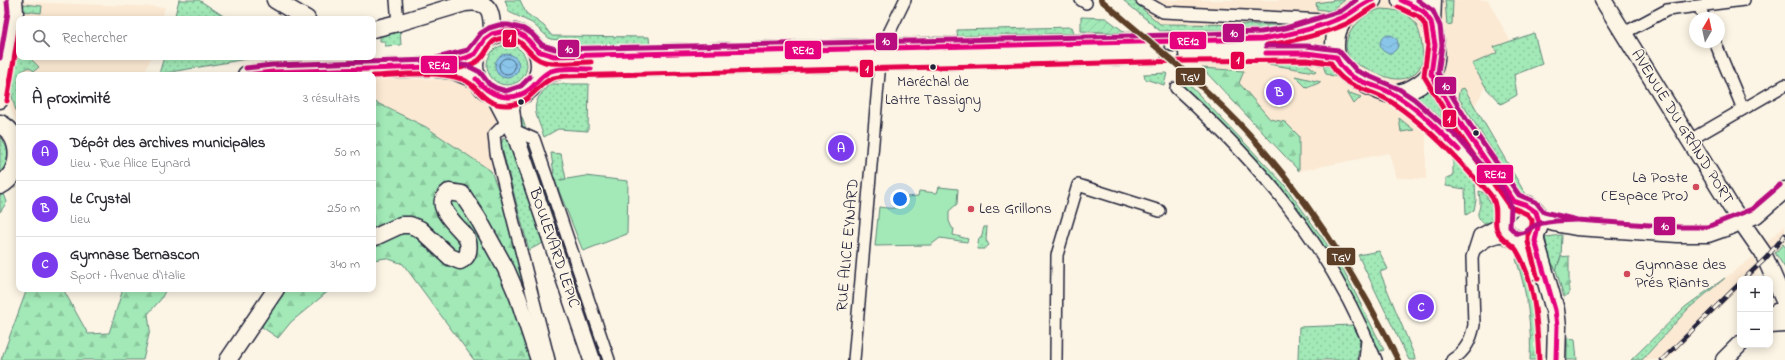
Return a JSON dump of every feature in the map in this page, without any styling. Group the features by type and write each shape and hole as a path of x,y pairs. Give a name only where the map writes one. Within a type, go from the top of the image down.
{"main road":[{"path":"0,57 7,15 4,0"},
{"path":"0,100 15,12 14,0"},
{"path":"275,0 302,16"},
{"path":"1173,42 1262,39 1288,35 1339,19 1362,4 1372,0"},
{"path":"1393,94 1408,91 1424,83 1431,74 1435,62 1435,42 1430,10 1401,0"},
{"name":"AVENUE DU GRAND PORT","path":"1603,0 1741,222 1779,278 1785,303"},
{"path":"376,28 465,3 476,2 493,17 515,32 524,36 538,51 546,55 554,56 883,55 1147,49"},
{"path":"476,79 474,66 475,54 493,17"},
{"path":"1339,19 1334,43 1336,57 1341,68 1353,78 1393,94 1420,112 1475,166 1498,194 1504,208 1508,228 1522,244 1538,289 1545,326 1546,360"},
{"path":"535,82 540,67 538,51"},
{"path":"1188,54 1307,53 1336,57"},
{"path":"430,67 466,58 475,54"},
{"path":"507,119 506,98 514,97 526,92 545,74 563,69 883,55"},
{"path":"272,72 430,67 454,70 476,79 507,119"},
{"path":"1431,74 1455,116 1505,190 1514,201 1532,208 1537,228 1535,241 1555,310 1557,326 1556,360"},
{"name":"BOULEVARD LEPIC","path":"514,97 511,114 507,119 592,360"},
{"path":"1,121 16,140"},
{"path":"0,185 8,179 16,168"},
{"path":"1508,228 1524,241 1537,228 1554,223 1576,227 1678,234 1708,234 1756,215 1785,190"},
{"path":"376,237 401,225 410,225 420,229 450,257 460,260 465,258 468,255 469,243 466,236 447,215 444,203 446,195 449,192 462,194 480,220 506,269 518,297 539,360"},
{"path":"1508,228 1514,205 1520,204"},
{"path":"228,360 274,292"},
{"path":"1773,314 1785,307"},
{"path":"1773,321 1785,318"},
{"path":"1773,325 1785,324"},
{"path":"1724,360 1737,347"}],"street":[{"path":"396,0 398,23"},
{"name":"RUE ALICE EYNARD","path":"854,360 883,55 888,35 905,0"},
{"path":"1142,0 1162,12 1339,19"},
{"path":"1624,33 1667,10 1744,0"},
{"path":"1699,6 1702,12"},
{"path":"1718,48 1743,109"},
{"path":"1690,140 1785,85"},
{"path":"1176,88 1225,136 1276,191 1330,266 1367,338 1376,360"},
{"path":"507,119 494,135 496,153 549,360"},
{"name":"BOULEVARD LEPIC","path":"507,119 534,139 610,360"},
{"path":"1056,360 1057,255 1078,185 1160,211"},
{"path":"1452,360 1465,350 1472,335 1474,325 1471,262 1473,250 1479,235 1508,228"},
{"path":"1365,360 1367,338"}],"shaded area":[{"path":"1125,0 1488,0 1512,44 1462,126 1426,133 1426,179 1396,178 1389,153 1299,171 1224,87"},
{"path":"21,2 165,7 163,16 19,16"},
{"path":"16,33 16,60 150,60 145,72 16,72 16,120 6,96"},
{"path":"376,78 460,80 497,110 491,171 426,127 376,102"},
{"path":"1785,225 1785,242 1775,253 1767,242"},
{"path":"1753,257 1761,269 1753,276 1737,276 1737,291 1699,327 1668,360 1642,360 1688,309"}],"green space":[{"path":"179,0 199,0 223,16 175,16"},
{"path":"505,0 520,0 526,13 544,26 552,36 649,37 650,48 570,47 569,41 550,39 532,23 509,12"},
{"path":"1123,0 1132,0 1160,24 1282,25 1276,28 1160,31"},
{"path":"1345,0 1331,11 1317,9 1316,3"},
{"path":"1445,0 1453,0 1452,24 1447,25"},
{"path":"24,4 42,6 41,13 23,11"},
{"path":"1381,9 1399,11 1411,18 1415,23 1421,37 1423,54 1419,69 1405,78 1398,79 1386,77 1358,65 1350,58 1347,50 1346,42 1354,28 1360,21 1374,11"},
{"path":"1081,17 1106,18 1126,33 1081,31"},
{"path":"1072,27 1076,38 958,41 957,30"},
{"path":"400,31 401,45 385,46 385,41 380,41 380,36"},
{"path":"1534,33 1542,64 1514,75 1517,95 1501,104 1487,89 1472,64 1497,53 1494,47"},
{"path":"16,40 16,60 32,60 39,67 34,71 28,67 22,72 16,72 16,110 11,83 12,60"},
{"path":"507,45 515,47 521,51 525,57 527,65 525,73 521,79 515,83 507,85 499,83 493,79 489,73 487,65 489,57 493,51 499,47"},
{"path":"163,60 241,60 171,72 160,72"},
{"path":"1245,60 1303,61 1316,71 1314,72"},
{"path":"1317,60 1328,65 1344,79 1326,74 1324,68"},
{"path":"1202,68 1244,71 1239,83 1270,119 1285,122 1299,136 1299,171"},
{"path":"1167,73 1164,85 1145,79 1144,74"},
{"path":"1295,76 1321,82 1307,88"},
{"path":"1183,78 1283,183 1339,261 1384,350 1378,352 1333,265 1177,84"},
{"path":"550,84 589,84 588,131 558,129 544,137 535,109 536,103 543,91"},
{"path":"1431,88 1480,164 1414,98"},
{"path":"1464,88 1523,190 1528,196 1535,199 1534,202 1521,194 1458,97 1460,89"},
{"path":"1347,92 1361,97 1354,104"},
{"path":"376,102 426,127 491,171 510,220 542,360 474,360 403,264 386,258 376,260"},
{"path":"522,117 553,214 548,216 517,118"},
{"path":"1399,118 1414,130 1401,132"},
{"path":"0,137 6,146 8,155 6,165 0,173"},
{"path":"503,138 508,141 519,169 543,243 529,250 501,145"},
{"path":"551,153 561,154 566,179 555,181"},
{"path":"1453,159 1475,183 1476,200 1474,210 1466,215 1465,189 1446,186 1446,178 1453,176"},
{"path":"585,176 628,181 627,234 583,251 555,181"},
{"path":"939,187 958,189 957,204 949,211 949,221 954,229 953,235 968,239 967,242 940,238 931,245 875,246 879,207 895,208 907,197 918,196 919,191 937,193"},
{"path":"1479,191 1487,194 1497,212 1496,218 1490,223 1483,223 1478,217 1480,205"},
{"path":"0,194 4,194 7,202 0,212"},
{"path":"984,227 987,227 986,240 989,245 984,249 977,249 979,238 981,238"},
{"path":"1562,235 1561,257 1556,270 1550,260 1545,237"},
{"path":"1783,244 1785,247 1785,268 1775,253"},
{"path":"1379,251 1388,269 1380,272 1416,360 1409,360 1358,255"},
{"path":"1522,256 1537,307 1541,334 1541,360 1530,360 1528,309 1516,259"},
{"path":"1569,256 1569,294 1564,297 1556,270 1561,257"},
{"path":"1725,278 1688,309 1642,360 1631,360 1685,307"},
{"path":"26,292 65,292 88,334 109,333 122,292 164,292 161,299 148,314 150,330 143,360 1,360"},
{"path":"274,292 327,292 291,322 278,338 262,327 270,298"},
{"path":"1353,325 1360,340 1357,360 1298,360 1299,327"},
{"path":"1567,338 1575,339 1577,360 1567,360"}],"water":[{"path":"1389,35 1395,38 1398,44 1395,50 1389,53 1383,50 1380,44 1383,38"},
{"path":"507,54 515,58 519,66 515,74 507,78 499,74 495,66 499,58"}],"tunnel":[{"path":"1152,55 1188,54"}],"railway":[{"path":"1747,276 1766,258 1785,235"},
{"path":"1662,360 1737,286"},
{"path":"1386,333 1397,360"}],"transit line":[{"name":"TGV","path":"1101,0 1214,98 1249,134 1271,160 1292,186 1331,241 1383,329 1398,360"},
{"name":"10","path":"429,60 468,50 481,33 489,28 499,25 508,25 524,29 532,34 542,45 555,49 1173,35 1261,32 1286,28 1341,11 1356,0"},
{"name":"RE12","path":"272,72 430,67 466,58 475,54 485,39 492,34 505,31 515,32 524,36 538,51 554,56 1262,39 1324,25 1347,15 1372,0"},
{"name":"RE12","path":"1401,0 1423,11 1431,22 1435,45 1431,74 1462,126 1514,201 1526,205 1536,212 1539,222 1535,241 1555,310 1557,326 1556,360"},
{"name":"10","path":"1418,0 1433,11 1440,26 1442,45 1438,73 1468,122 1519,195 1536,202 1544,212 1577,220 1678,227 1707,227 1752,209 1780,185"},
{"name":"10","path":"0,58 8,12 7,1"},
{"name":"1","path":"1267,45 1287,42 1337,28 1350,22 1375,6"},
{"name":"1","path":"1398,7 1419,17 1425,25 1428,45 1424,76 1456,130 1509,206 1527,214 1532,220 1532,225 1528,234 1528,242 1538,279"},
{"name":"1","path":"432,74 474,63 483,56 492,43 496,40 507,38 518,41 534,57 545,62 591,62"},
{"name":"10","path":"1266,46 1307,46 1338,50 1357,71 1399,89 1414,99 1459,139 1501,187 1511,206 1510,227 1516,233 1524,232 1545,222 1575,220"},
{"name":"1","path":"7,101 16,48"},
{"name":"RE12","path":"1266,53 1307,53 1336,57"},
{"name":"RE12","path":"1336,57 1341,66 1354,78 1393,94 1411,106 1459,150"},
{"name":"10","path":"246,68 272,65 431,60 468,66 480,72 489,84 506,91 521,86 530,77"},
{"name":"1","path":"376,76 429,74 451,76 468,82 492,102 508,105 521,102 551,79 564,76 1188,61 1307,60 1331,63 1336,72 1350,84 1385,98 1424,127 1460,162 1492,197 1496,212 1496,229 1500,235 1517,251 1528,276 1534,304 1539,360"},
{"name":"RE12","path":"476,79 481,85 494,94 508,97 523,94 539,79 551,71 566,69 591,69"}],"place":[{"name":"Maréchal de Lattre Tassigny","path":"933,67"},
{"name":"Le Crystal","path":"1279,92"},
{"name":"Dépôt des archives municipales","path":"841,148"},
{"name":"La Poste (Espace Pro)","path":"1696,187"},
{"name":"Les Grillons","path":"971,209"},
{"name":"Gymnase des Prés Riants","path":"1627,274"},
{"name":"Gymnase Bernascon","path":"1421,307"}]}
